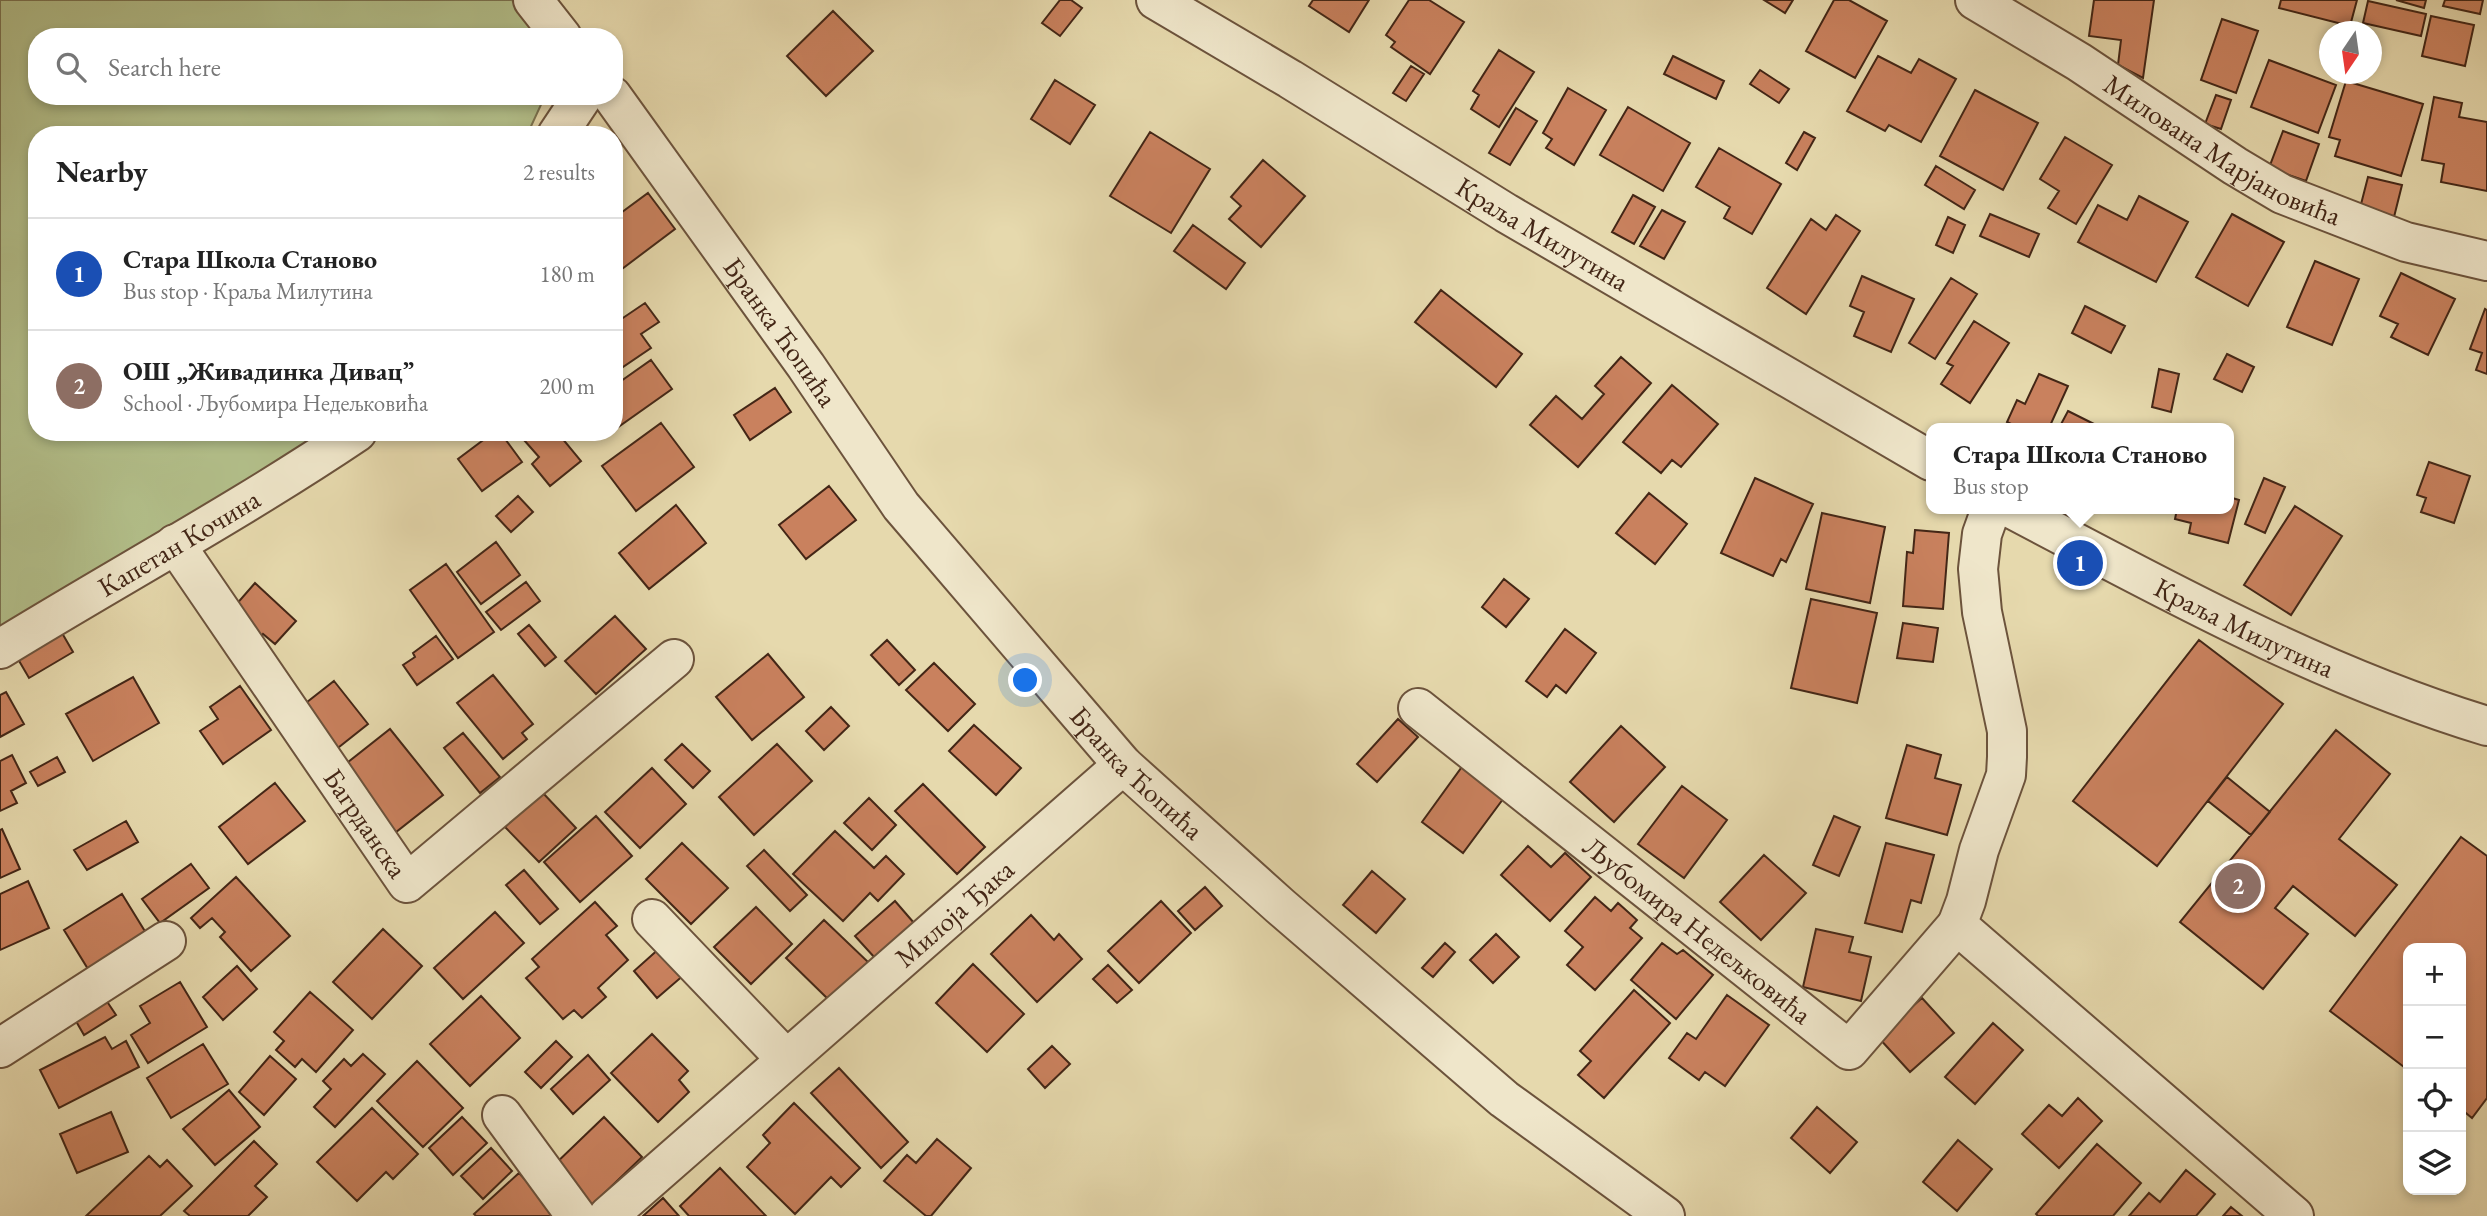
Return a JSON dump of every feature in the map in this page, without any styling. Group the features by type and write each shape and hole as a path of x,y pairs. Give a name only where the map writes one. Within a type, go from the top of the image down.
{"street":[{"path":"533,0 555,28"},
{"name":"Краља Милутина","path":"1156,0 1290,79 1506,213 1926,458"},
{"name":"Милована Марјановића","path":"1975,0 2079,62 2235,166 2283,194 2406,242 2487,261"},
{"path":"563,126 577,105"},
{"name":"Бранка Ћопића","path":"618,105 799,355 901,506 1123,765 1280,906 1504,1099 1665,1216"},
{"name":"Капетан Кочина","path":"0,649 282,482 344,441"},
{"name":"Љубомира Недељковића","path":"1418,708 1849,1050 1957,925 1979,850 2006,775 2007,731 1982,612 1978,569 1982,534 1989,514"},
{"name":"Краља Милутина","path":"2021,514 2175,595 2276,644 2387,691 2487,726"},
{"name":"Багрданска","path":"175,544 407,883 674,659"},
{"name":"Милоја Ђака","path":"608,1216 1123,765"},
{"path":"652,919 786,1059"},
{"path":"1957,925 2294,1216"},
{"path":"0,1048 166,942"},
{"path":"502,1115 576,1216"}],"green space":[{"path":"0,0 512,0 530,28 28,28 28,105 541,105 531,126 28,126 28,441 313,441 0,639"}],"building":[{"path":"1060,0 1071,0 1082,8 1060,36 1042,23"},
{"path":"1313,0 1369,0 1349,32 1309,6"},
{"path":"1409,0 1429,0 1464,22 1430,74 1391,47 1395,42 1386,35"},
{"path":"1764,0 1793,0 1785,13"},
{"path":"1834,0 1849,0 1887,21 1855,78 1806,51"},
{"path":"2094,0 2154,0 2143,78 2118,65 2121,40 2089,36"},
{"path":"2281,0 2357,0 2351,21 2330,21 2279,8"},
{"path":"2396,0 2426,0 2424,8"},
{"path":"2445,0 2483,0 2480,14 2443,6"},
{"path":"2368,1 2426,14 2421,36 2382,27 2382,21 2363,21"},
{"path":"833,11 873,51 826,96 787,56"},
{"path":"2431,16 2474,25 2465,66 2422,56"},
{"path":"2222,19 2258,31 2236,93 2201,80"},
{"path":"1499,50 1534,72 1499,127 1471,109 1479,95 1473,91"},
{"path":"1673,56 1724,81 1716,99 1664,74"},
{"path":"1878,56 1911,73 1919,59 1956,79 1921,142 1889,125 1885,131 1847,111"},
{"path":"2269,60 2319,79 2319,84 2336,85 2318,133 2251,107"},
{"path":"1411,66 1424,74 1406,101 1393,93"},
{"path":"1760,70 1789,89 1779,103 1750,84"},
{"path":"1055,80 1095,105 1070,144 1031,119"},
{"path":"2345,84 2356,84 2423,104 2401,176 2335,156 2340,140 2329,137"},
{"path":"1568,88 1606,110 1574,165 1546,148 1552,139 1543,133"},
{"path":"1975,90 2038,123 2003,190 1940,156"},
{"path":"2216,95 2231,100 2221,129 2205,124"},
{"path":"2434,97 2462,103 2459,117 2487,122 2487,191 2441,182 2444,164 2422,160"},
{"path":"1628,107 1690,143 1663,191 1600,155"},
{"path":"1516,108 1537,121 1510,165 1489,153"},
{"path":"2283,131 2319,144 2306,181 2269,168"},
{"path":"1150,132 1210,169 1171,233 1110,196"},
{"path":"1804,132 1815,138 1797,170 1786,163"},
{"path":"2065,137 2112,165 2076,224 2048,208 2059,191 2040,179"},
{"path":"1719,148 1781,184 1752,234 1724,218 1730,207 1696,187"},
{"path":"1263,160 1305,196 1261,247 1229,219 1241,206 1231,197"},
{"path":"1936,166 1975,190 1964,209 1925,185"},
{"path":"2368,177 2402,185 2393,221 2359,212"},
{"path":"648,193 675,229 623,268 623,211"},
{"path":"1633,195 1655,207 1634,244 1612,232"},
{"path":"2139,196 2188,222 2156,282 2078,242 2098,205 2127,220"},
{"path":"1662,210 1685,222 1664,259 1640,246"},
{"path":"1990,214 2039,234 2029,257 1980,236"},
{"path":"2232,214 2284,242 2248,306 2196,277"},
{"path":"1836,215 1860,231 1806,314 1767,288 1811,219 1826,230"},
{"path":"1948,217 1965,225 1953,253 1936,245"},
{"path":"1193,225 1245,263 1226,289 1174,251"},
{"path":"2315,261 2359,279 2332,345 2287,327"},
{"path":"2401,273 2455,299 2428,355 2391,337 2398,324 2380,316"},
{"path":"1862,276 1914,299 1891,352 1854,336 1864,312 1850,306"},
{"path":"1951,278 1977,294 1935,359 1909,343"},
{"path":"1441,290 1522,354 1496,387 1415,322"},
{"path":"645,303 659,322 641,334 651,348 623,367 623,318"},
{"path":"2085,306 2125,326 2111,353 2072,333"},
{"path":"2485,309 2487,374 2476,370 2482,353 2470,349"},
{"path":"1974,321 2009,343 1970,403 1941,384 1953,366 1947,363"},
{"path":"2227,354 2254,367 2242,392 2214,379"},
{"path":"1621,357 1651,383 1578,467 1530,425 1556,396 1582,419 1604,394 1595,386"},
{"path":"651,360 672,389 623,424 623,380"},
{"path":"2159,369 2179,374 2171,412 2152,407"},
{"path":"2039,374 2068,386 2051,423 2007,422 2017,400 2025,404"},
{"path":"1672,385 1718,424 1681,467 1672,460 1661,473 1623,442"},
{"path":"775,388 791,412 750,440 734,415"},
{"path":"2068,411 2092,423 2062,423"},
{"path":"661,423 694,467 636,511 602,466"},
{"path":"482,441 507,441 522,462 482,491 458,459"},
{"path":"525,441 564,441 581,461 550,486 532,464 539,457"},
{"path":"2429,462 2470,476 2454,523 2421,512 2426,498 2417,495"},
{"path":"1755,478 1813,504 1786,562 1781,559 1773,576 1721,553"},
{"path":"2264,478 2285,487 2265,533 2245,524"},
{"path":"829,486 856,520 806,559 779,525"},
{"path":"1649,493 1687,524 1655,564 1616,533"},
{"path":"518,496 533,512 511,532 496,516"},
{"path":"2234,498 2239,500 2228,543 2189,533 2191,523 2175,519 2176,514 2234,514"},
{"path":"676,505 706,543 649,589 619,553"},
{"path":"2295,506 2342,536 2291,615 2244,585"},
{"path":"1822,513 1885,527 1870,603 1806,589"},
{"path":"1915,530 1949,533 1943,609 1903,606 1907,552 1913,553"},
{"path":"496,542 520,575 481,604 457,572"},
{"path":"446,564 494,632 458,658 410,590"},
{"path":"1504,579 1529,599 1506,627 1482,607"},
{"path":"526,582 540,601 501,630 486,612"},
{"path":"255,583 296,621 275,644 263,634 259,639 234,607"},
{"path":"1811,599 1877,613 1857,703 1791,688"},
{"path":"615,616 646,649 596,694 565,661"},
{"path":"1903,623 1938,628 1933,662 1897,658"},
{"path":"529,625 556,657 545,666 518,634"},
{"path":"1565,629 1596,653 1566,693 1556,685 1547,697 1526,681"},
{"path":"62,633 73,652 29,678 18,659"},
{"path":"436,636 453,659 417,685 403,665 415,657 413,653"},
{"path":"887,640 915,670 899,685 871,655"},
{"path":"2199,640 2283,704 2157,866 2073,801"},
{"path":"768,654 804,697 752,740 716,697"},
{"path":"934,663 975,704 948,731 906,690"},
{"path":"493,675 533,724 522,733 527,739 503,759 457,703"},
{"path":"133,677 159,723 93,761 66,714"},
{"path":"334,681 368,724 329,755 302,706"},
{"path":"240,686 271,730 223,764 200,731 218,719 210,707"},
{"path":"6,692 24,724 0,737 0,695"},
{"path":"831,707 849,726 824,750 806,731"},
{"path":"1398,719 1418,737 1377,782 1357,764"},
{"path":"974,725 1021,768 996,795 949,751"},
{"path":"1621,726 1665,767 1614,822 1570,782"},
{"path":"390,729 443,795 391,836 338,770"},
{"path":"2336,730 2390,774 2339,839 2397,885 2355,936 2293,886 2275,908 2308,934 2263,989 2180,922"},
{"path":"463,733 500,777 480,793 444,748"},
{"path":"682,744 710,771 693,788 665,760"},
{"path":"777,744 812,781 754,835 719,797"},
{"path":"1907,745 1941,755 1935,778 1961,785 1947,835 1886,818"},
{"path":"12,755 26,783 11,791 17,803 0,811 0,761"},
{"path":"57,757 65,772 38,786 30,772"},
{"path":"1464,764 1506,795 1463,853 1422,822"},
{"path":"652,768 686,804 640,848 605,812"},
{"path":"2227,777 2270,812 2251,835 2208,801"},
{"path":"275,783 305,821 248,864 219,827"},
{"path":"923,784 985,847 957,874 895,811"},
{"path":"1682,786 1727,820 1684,878 1638,844"},
{"path":"542,792 576,828 539,862 505,827"},
{"path":"869,798 896,825 872,850 844,823"},
{"path":"596,816 632,856 580,902 544,862"},
{"path":"1834,816 1860,827 1839,876 1813,865"},
{"path":"126,821 138,842 87,870 74,850"},
{"path":"2,829 20,869 0,878 0,830"},
{"path":"835,831 874,868 886,856 904,874 878,901 870,893 843,921 793,874"},
{"path":"2461,837 2487,856 2487,1098 2472,1118 2466,1113 2466,943 2403,943 2403,1066 2330,1011"},
{"path":"682,843 728,888 691,924 646,879"},
{"path":"1886,843 1934,855 1921,903 1911,900 1902,932 1865,923"},
{"path":"1528,846 1551,867 1565,853 1591,877 1550,921 1501,875"},
{"path":"764,850 807,895 790,911 747,866"},
{"path":"1764,855 1806,893 1761,940 1720,902"},
{"path":"191,864 209,888 160,923 142,899"},
{"path":"524,870 558,909 540,924 506,885"},
{"path":"1372,871 1405,899 1376,933 1343,905"},
{"path":"236,877 290,936 251,971 220,937 225,932 212,918 200,928 191,918"},
{"path":"28,881 49,928 0,950 0,894"},
{"path":"1205,887 1222,906 1195,930 1178,911"},
{"path":"122,894 146,933 88,969 64,930"},
{"path":"1595,897 1611,911 1618,903 1637,920 1630,928 1642,938 1595,990 1567,965 1583,947 1565,931"},
{"path":"895,901 914,923 875,958 855,936"},
{"path":"1161,901 1191,933 1139,983 1108,951"},
{"path":"595,902 617,926 606,935 628,960 598,988 606,997 582,1018 574,1010 563,1019 526,978 539,967 532,959"},
{"path":"756,907 792,944 751,984 714,947"},
{"path":"495,912 524,943 463,999 434,968"},
{"path":"1031,915 1054,940 1059,934 1082,959 1037,1002 991,954"},
{"path":"824,920 868,962 830,1001 786,958"},
{"path":"383,929 422,966 372,1019 333,982"},
{"path":"1816,929 1853,937 1849,952 1871,957 1861,1001 1803,987"},
{"path":"1496,934 1519,957 1493,983 1470,960"},
{"path":"1445,943 1455,952 1433,977 1422,968"},
{"path":"1662,943 1677,954 1683,950 1713,975 1676,1019 1631,980"},
{"path":"661,947 685,974 657,998 634,971"},
{"path":"973,964 1024,1014 987,1052 936,1003"},
{"path":"1108,965 1132,990 1117,1003 1093,979"},
{"path":"237,966 257,989 223,1020 203,997"},
{"path":"180,982 207,1027 148,1063 131,1035 150,1023 140,1006"},
{"path":"1634,990 1670,1023 1604,1098 1578,1075 1591,1061 1580,1051"},
{"path":"310,992 353,1030 316,1072 302,1059 295,1067 276,1050 284,1041 274,1032"},
{"path":"1727,995 1769,1025 1725,1086 1705,1072 1699,1080 1669,1058 1687,1033 1696,1039"},
{"path":"481,996 520,1038 470,1086 430,1044"},
{"path":"104,997 116,1015 84,1035 73,1016"},
{"path":"1922,998 1954,1033 1910,1072 1878,1037"},
{"path":"1993,1023 2023,1050 1975,1104 1945,1077"},
{"path":"652,1034 688,1071 679,1080 689,1092 658,1122 611,1073"},
{"path":"105,1037 112,1049 126,1041 139,1067 59,1108 40,1070"},
{"path":"556,1041 572,1057 541,1088 525,1072"},
{"path":"203,1044 228,1084 171,1118 147,1078"},
{"path":"1052,1046 1070,1064 1045,1088 1028,1069"},
{"path":"363,1054 385,1074 335,1127 314,1107 331,1089 323,1081 344,1059 351,1066"},
{"path":"588,1055 610,1080 573,1114 551,1089"},
{"path":"270,1056 296,1079 264,1115 239,1092"},
{"path":"417,1061 463,1108 423,1147 377,1101"},
{"path":"839,1068 908,1142 881,1168 811,1093"},
{"path":"229,1090 260,1127 215,1165 183,1129"},
{"path":"2078,1098 2102,1121 2059,1168 2022,1134 2049,1105 2062,1116"},
{"path":"794,1103 860,1168 841,1187 831,1177 795,1214 747,1167 770,1143 763,1135"},
{"path":"1817,1107 1857,1142 1830,1173 1791,1138"},
{"path":"372,1108 418,1154 393,1179 386,1172 357,1201 317,1162"},
{"path":"111,1112 128,1152 77,1173 60,1134"},
{"path":"462,1117 487,1143 453,1175 429,1148"},
{"path":"604,1117 642,1157 591,1206 552,1167"},
{"path":"937,1139 971,1168 931,1216 926,1216 884,1181 907,1155 916,1163"},
{"path":"1958,1140 1992,1169 1957,1211 1923,1182"},
{"path":"254,1141 277,1164 255,1186 267,1197 248,1216 190,1216 184,1211"},
{"path":"2097,1144 2141,1183 2113,1216 2038,1216 2036,1214"},
{"path":"491,1148 512,1171 483,1199 461,1176"},
{"path":"149,1156 160,1167 167,1160 192,1186 160,1216 86,1216"},
{"path":"720,1168 766,1216 689,1216 680,1206"},
{"path":"2186,1170 2215,1194 2196,1216 2129,1216 2149,1193 2160,1202"},
{"path":"519,1173 559,1216 474,1214"},
{"path":"663,1198 679,1216 643,1216"},
{"path":"2231,1207 2242,1216 2223,1216"}],"place":[{"name":"Стара Школа Станово","path":"2080,563"},
{"name":"ОШ „Живадинка Дивац”","path":"2238,886"}]}
